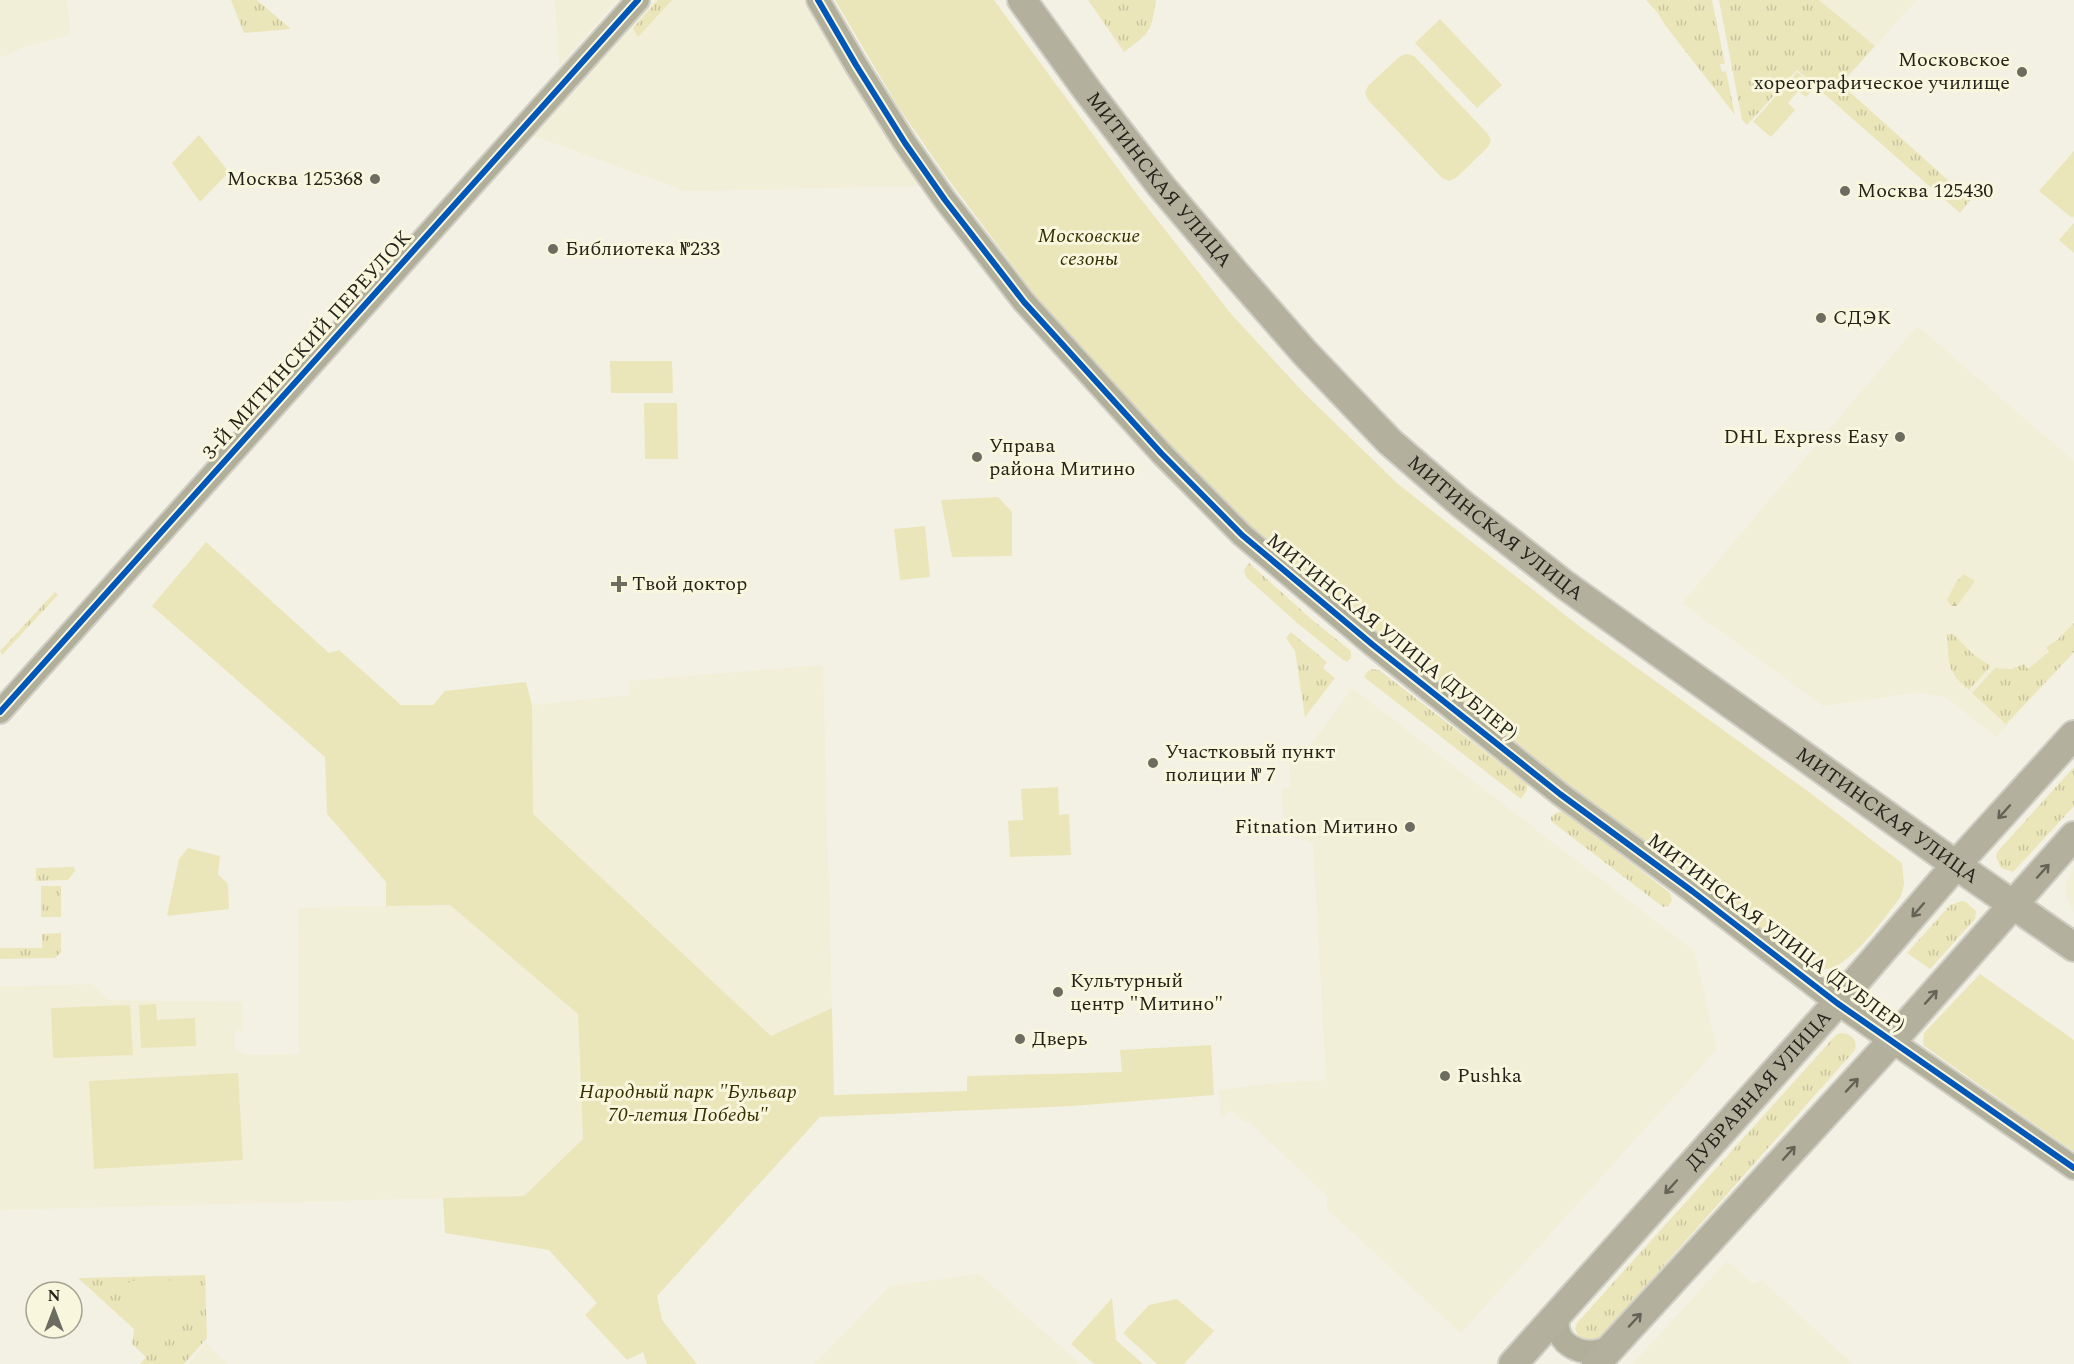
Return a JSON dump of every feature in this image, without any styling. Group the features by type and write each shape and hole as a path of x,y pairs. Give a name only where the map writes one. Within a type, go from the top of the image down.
{"main road":[{"name":"МИТИНСКАЯ УЛИЦА","path":"1022,0 1087,90 1167,193 1297,344 1390,442 1463,505 1565,585 2074,947"},
{"name":"ДУБРАВНАЯ УЛИЦА","path":"1514,1363 2074,735"},
{"path":"1604,1354 1892,1041 2074,836"}],"street":[{"name":"3-Й МИТИНСКИЙ ПЕРЕУЛОК","path":"0,712 638,0"},
{"name":"МИТИНСКАЯ УЛИЦА (ДУБЛЕР)","path":"818,0 905,143 945,200 1024,302 1161,453 1242,535 1373,645 1543,782 1692,891 1837,1003 2074,1168"},
{"path":"1565,1305 1558,1325 1560,1335 1569,1348 1589,1356 1604,1354"},
{"path":"1514,1363 1526,1351 1542,1347 1558,1352 1569,1364"}],"shaded area":[{"path":"0,0 67,0 70,35 26,46 0,58"},
{"path":"555,0 617,0 559,67"},
{"path":"655,0 806,0 919,186 685,191 534,136"},
{"path":"1819,0 1917,0 1875,46"},
{"path":"1917,326 2074,461 2074,623 2056,641 2046,647 2049,652 2028,670 2024,664 2011,669 1995,668 2006,724 2074,653 1996,737 1947,698 1919,692 1823,706 1682,603","holes":["1953,636 1991,666 1969,690 1952,675"]},
{"path":"823,665 832,1008 771,1036 533,814 532,705 630,695 629,681"},
{"path":"1352,688 1694,951 1717,1049 1461,1333 1327,1209 1327,1196 1248,1121 1246,1123 1230,1110 1223,1118 1220,1115 1219,1090 1326,1080 1313,843 1284,834 1282,789 1290,788 1289,747 1310,746"},
{"path":"2074,865 2074,913 2066,896 2066,885"},
{"path":"450,905 578,1014 583,1139 524,1196 0,1210 0,987 93,984 108,1000 242,1002 243,1030 235,1031 235,1050 247,1055 299,1054 298,908"},
{"path":"1727,1261 1753,1284 1761,1280 1853,1364 1632,1364"},
{"path":"979,1274 1080,1364 814,1364 890,1286"},
{"path":"206,1343 228,1364 188,1364"}],"green space":[{"path":"231,0 257,0 291,29 244,33"},
{"path":"658,0 672,0 638,37 633,28"},
{"name":"Московские сезоны","path":"835,0 994,0 1133,189 1232,315 1304,393 1398,484 1579,626 1809,792 1902,863 1904,884 1901,896 1867,940 1845,961 1834,967 1819,968 1803,960 1551,772 1253,530 1169,446 1034,294 946,176 897,105"},
{"path":"1088,0 1156,0 1151,26 1144,36 1124,52"},
{"path":"1646,0 1712,0 1725,64 1720,64 1722,72 1726,71 1735,115 1657,12"},
{"path":"1719,0 1819,0 1875,46 1841,84 1970,200 1960,213 1797,70 1747,125 1742,120"},
{"path":"1440,19 1502,85 1477,108 1415,43"},
{"path":"1406,54 1414,56 1488,134 1491,141 1488,147 1456,178 1449,181 1442,178 1368,100 1365,93 1368,86 1399,57"},
{"path":"1797,72 1815,87 1806,97 1798,91 1788,103 1795,110 1771,137 1753,122"},
{"path":"199,135 229,172 200,202 172,163"},
{"path":"2074,151 2074,216 2072,218 2039,191"},
{"path":"2074,223 2074,253 2059,240"},
{"path":"610,361 672,361 673,393 611,393"},
{"path":"644,403 677,403 678,459 645,459"},
{"path":"998,497 1012,512 1012,556 952,557 941,500"},
{"path":"925,526 930,577 900,580 894,529"},
{"name":"Народный парк \"Бульвар 70-летия Победы\"","path":"206,542 329,653 339,650 401,705 433,705 445,691 526,682 532,705 533,814 771,1036 832,1008 834,1095 967,1091 967,1076 1122,1072 1120,1050 1211,1045 1214,1095 1072,1106 820,1117 657,1296 662,1320 697,1364 647,1364 643,1352 627,1360 585,1315 597,1303 549,1250 445,1233 443,1198 524,1196 583,1139 578,1014 450,905 386,906 386,882 327,814 325,757 152,606"},
{"path":"1249,563 1351,651 1351,658 1347,662 1343,660 1246,577 1244,570"},
{"path":"1964,574 1975,581 1957,606 1951,606 1947,600 1956,582"},
{"path":"55,592 58,595 2,655 0,651"},
{"path":"2074,623 2074,652 2006,724 1972,693 1995,668 2011,669 2024,664 2028,669 2049,652 2046,647 2056,641"},
{"path":"1291,632 1327,662 1323,668 1335,678 1305,717 1295,651 1286,638"},
{"path":"1947,634 1953,634 1973,654 1991,666 1969,690 1956,678 1950,666"},
{"path":"1379,670 1527,784 1527,790 1521,799 1364,677 1368,671"},
{"path":"2074,767 2074,806 2013,872 2001,868 1996,857 1997,852"},
{"path":"1058,787 1059,815 1069,814 1071,855 1010,857 1008,821 1023,820 1021,789"},
{"path":"1564,811 1670,893 1672,900 1669,906 1663,907 1551,821 1551,817"},
{"path":"188,848 220,856 218,874 228,884 229,909 167,916 179,859"},
{"path":"74,867 75,871 68,880 36,881 36,868"},
{"path":"41,886 61,886 61,917 41,917"},
{"path":"1962,901 1976,911 1975,919 1930,969 1907,953 1950,905"},
{"path":"61,933 61,952 55,958 0,959 0,948 42,948 42,934"},
{"path":"1980,974 2074,1040 2074,1152 1923,1045 1924,1033"},
{"path":"156,1004 157,1020 195,1018 196,1046 141,1048 139,1005"},
{"path":"130,1005 133,1055 53,1058 51,1008"},
{"path":"1840,1033 1853,1037 1855,1050 1597,1341 1580,1339 1575,1329 1577,1323"},
{"path":"238,1073 243,1160 94,1169 89,1081"},
{"path":"205,1275 207,1338 184,1364 140,1364 146,1357 132,1344 134,1329 84,1283 84,1280 78,1278"},
{"path":"194,1280 195,1311 159,1348 117,1310 130,1281"},
{"path":"1112,1298 1116,1340 1143,1364 1094,1364 1071,1344"},
{"path":"1177,1299 1214,1331 1184,1364 1157,1364 1123,1333 1149,1305"}],"cycle path":[{"path":"0,712 638,0"},
{"path":"818,0 905,143 945,200 1024,302 1161,453 1242,535 1373,645 1560,794 1692,891 1837,1003 2074,1168"}],"place":[{"name":"Московское хореографическое училище","path":"2022,72"},
{"name":"Москва 125368","path":"375,179"},
{"name":"Москва 125430","path":"1845,191"},
{"name":"Библиотека №233","path":"553,249"},
{"name":"СДЭК","path":"1821,318"},
{"name":"DHL Express Easy","path":"1900,437"},
{"name":"Управа района Митино","path":"977,457"},
{"name":"Твой доктор","path":"619,584"},
{"name":"Участковый пункт полиции № 7","path":"1153,763"},
{"name":"Fitnation Митино","path":"1410,827"},
{"name":"Культурный центр \"Митино\"","path":"1058,992"},
{"name":"Дверь","path":"1020,1039"},
{"name":"Pushka","path":"1445,1076"}]}
